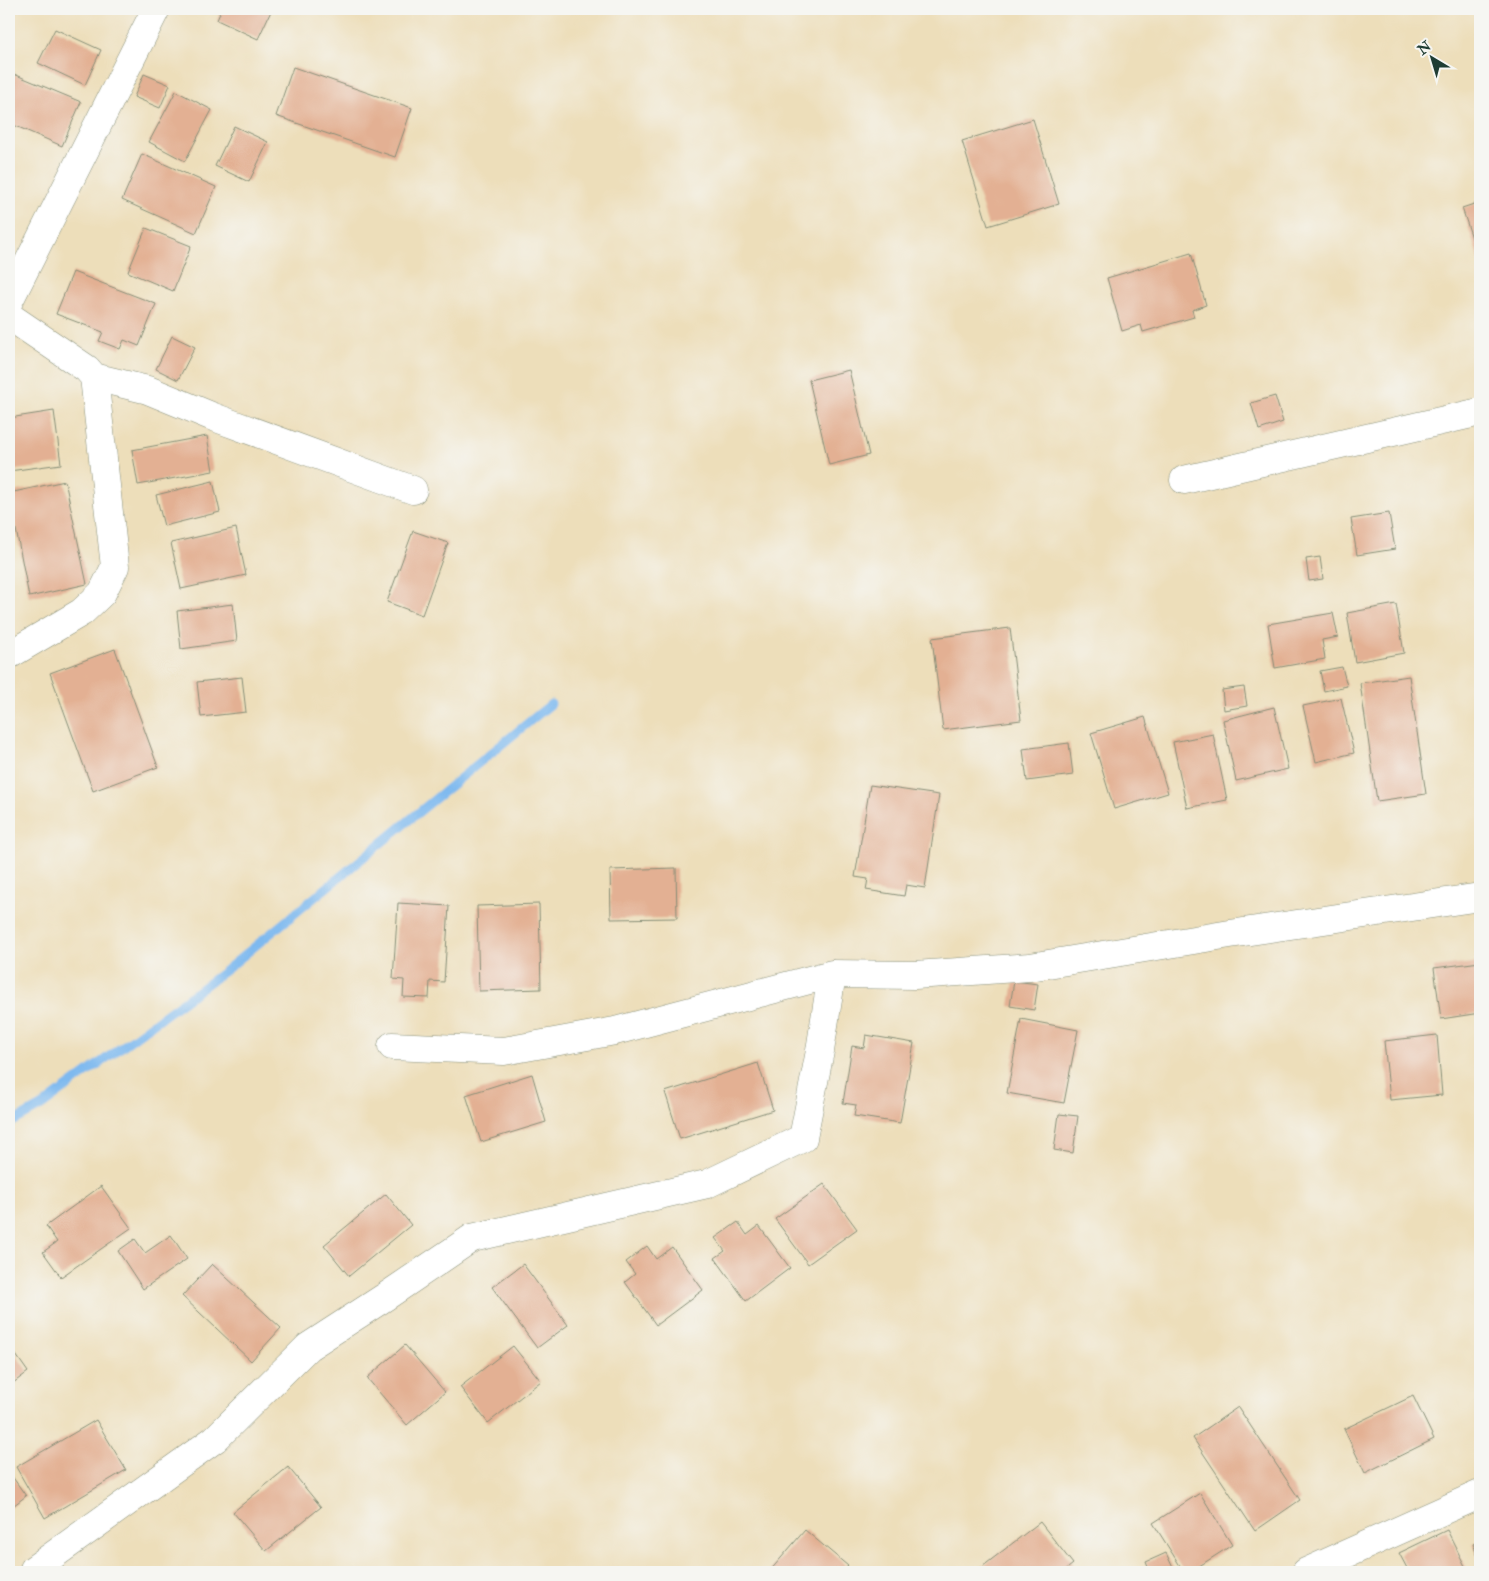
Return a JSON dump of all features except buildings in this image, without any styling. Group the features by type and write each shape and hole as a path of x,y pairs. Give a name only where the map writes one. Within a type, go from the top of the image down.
{"street":[{"path":"9,301 156,9"},
{"path":"9,316 87,369 94,377 115,567 102,593 82,612 9,655"},
{"path":"94,377 148,390 211,416 413,490"},
{"path":"1184,480 1480,412"},
{"path":"392,1046 504,1051 615,1031 832,974 914,975 1030,967 1230,934 1480,897"},
{"path":"36,1572 34,1569 216,1439 308,1347 472,1238 707,1184 803,1138 820,1051 832,974"},
{"path":"1306,1572 1480,1494"}],"waterway":[{"path":"9,1124 43,1105 226,970 551,704"}]}
